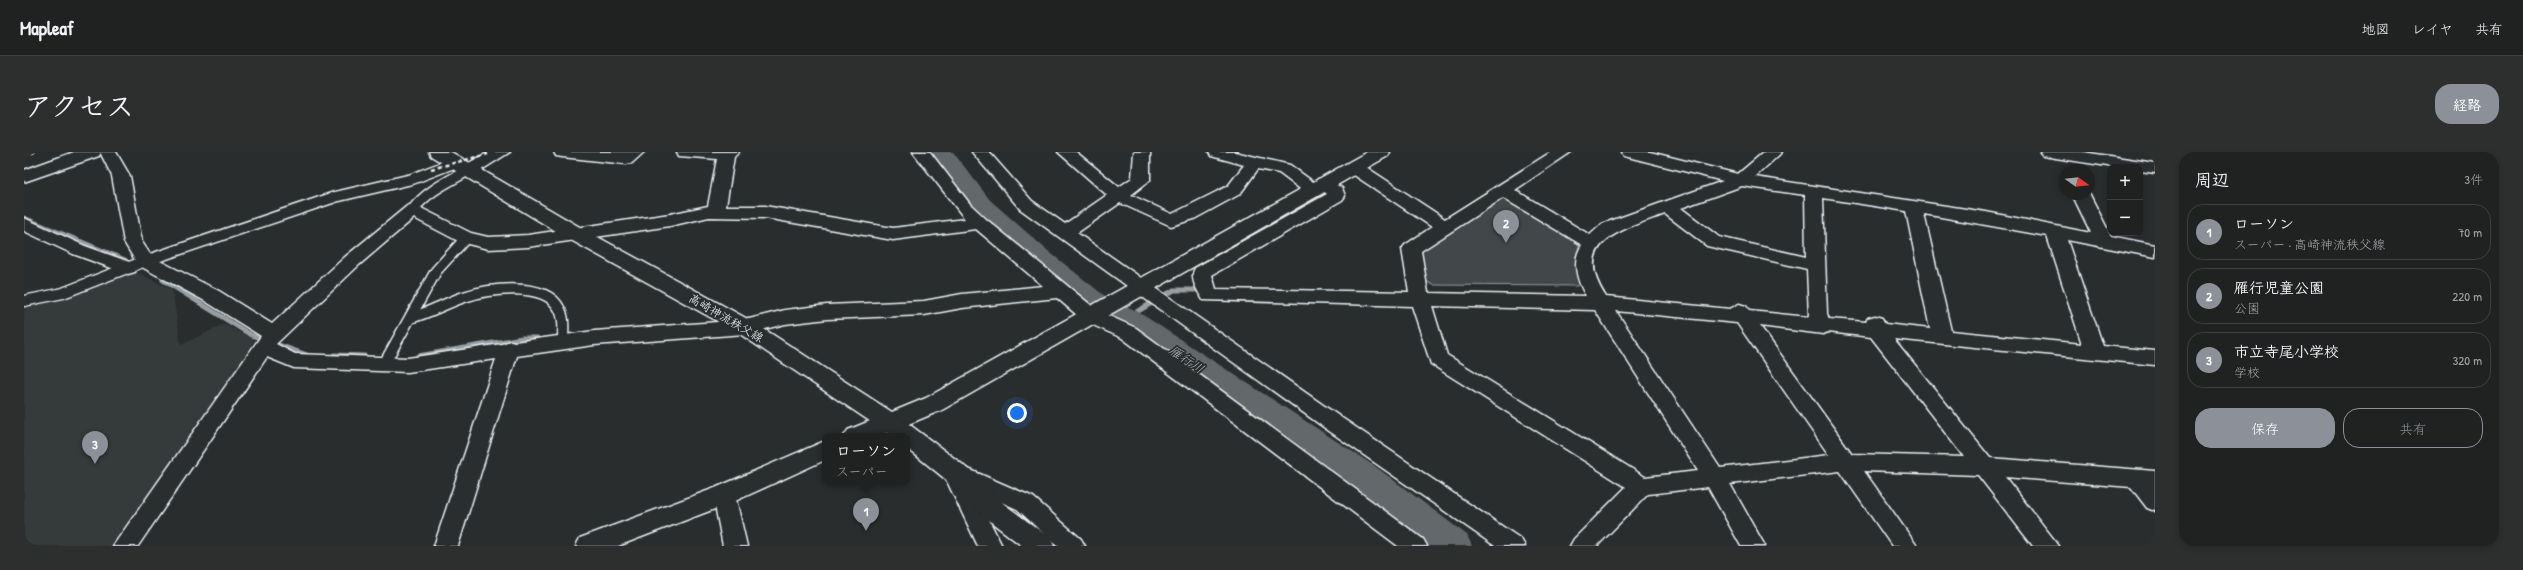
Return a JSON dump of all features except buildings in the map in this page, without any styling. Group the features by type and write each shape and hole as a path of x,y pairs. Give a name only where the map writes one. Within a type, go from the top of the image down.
{"main road":[{"path":"24,164 59,152"},
{"path":"24,176 92,152"},
{"path":"863,433 934,404 1377,153"},
{"name":"高崎神流秩父線","path":"434,161 463,166 576,234 745,327 890,422 904,433"},
{"name":"高崎神流秩父線","path":"910,438 953,471 995,511 1041,546"},
{"path":"589,546 724,495 822,451"},
{"name":"高崎神流秩父線","path":"995,511 1023,546"}],"street":[{"path":"108,152 121,176 133,242 145,260 212,296 269,340 282,357 294,361 408,365 563,341 745,327 785,317 827,312 924,308 962,301 1061,291"},
{"path":"562,152 626,159 636,152"},
{"path":"685,152 729,154 716,211"},
{"path":"921,152 964,208 1091,316 1129,333 1415,546"},
{"path":"980,152 1026,205 1143,286 1329,420 1513,546"},
{"path":"1066,152 1117,195 1171,220 1188,215 1234,190 1254,163"},
{"path":"1066,232 1117,195 1141,180 1142,152"},
{"path":"1217,152 1254,163 1284,169 1319,186 1336,192 1336,196 1202,272 1204,286 1210,295 1420,294 1596,297 2093,347 2155,358"},
{"path":"1563,152 1411,249 1420,294 1438,359 1642,486 1715,479 1846,462 1982,466 2147,479 2155,502"},
{"path":"1630,152 1741,180 1914,207 2155,251"},
{"path":"1753,546 1738,516 1715,479 1596,297 1584,272 1584,255 1591,243 1608,228 1741,180 1774,152"},
{"path":"2151,152 2155,159"},
{"path":"463,166 495,153"},
{"path":"2057,153 2155,168"},
{"path":"2057,153 2065,164"},
{"path":"1354,167 1444,227"},
{"path":"1502,190 1591,243"},
{"path":"1814,191 1815,265 1820,320"},
{"path":"2084,200 2104,241"},
{"path":"1668,207 1713,242 1815,265"},
{"path":"1914,207 1941,332"},
{"path":"125,546 269,340 352,261 413,210 466,238 488,244 528,241 716,211 765,212 893,234 980,223"},
{"path":"24,224 79,250 128,268"},
{"path":"2055,232 2093,347"},
{"path":"1740,312 1905,546"},
{"path":"1875,325 1982,466 2047,546"},
{"path":"2093,347 2155,348"},
{"path":"446,546 510,348"},
{"path":"953,471 990,546"},
{"path":"953,471 1025,503 1073,546"},
{"path":"1582,546 1642,486"},
{"path":"724,495 735,546"}],"lane":[{"path":"24,301 63,294 145,260 335,197 397,184 463,166"},
{"path":"413,210 417,204 449,181 463,166"},
{"path":"384,364 436,271 466,238"},
{"path":"410,318 424,315 464,297 495,290 538,292 556,303 562,318 563,341"}],"path":[{"path":"24,155 35,152"},
{"path":"434,161 495,153"}],"shaded area":[{"path":"1502,198 1510,198 1577,241 1579,246 1576,256 1581,284 1577,286 1433,285 1426,281 1419,258 1420,252"},
{"path":"132,270 172,290 181,345 224,324 254,340 235,376 189,433 195,433 113,546 24,546 24,303 63,299"}],"waterway":[{"name":"雁行川","path":"940,152 980,206 1038,258 1095,304 1126,318 1364,477 1454,546"},
{"path":"24,218 125,260"},
{"path":"163,280 251,335 307,355"},
{"path":"1126,318 1174,290 1203,290"},
{"path":"418,356 522,338 537,338"},
{"path":"334,355 365,356"}],"place":[{"name":"雁行児童公園","path":"1506,243"},
{"name":"市立寺尾小学校","path":"95,464"},
{"name":"ローソン","path":"866,531"}]}
